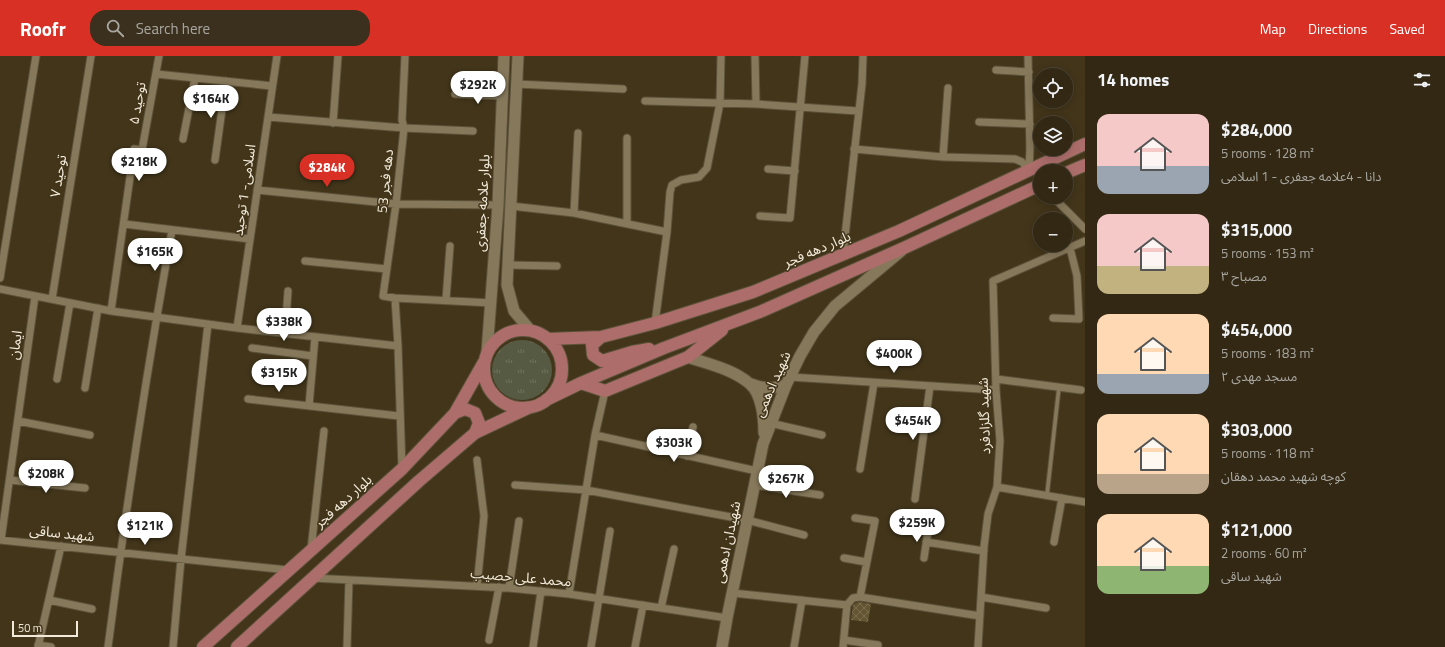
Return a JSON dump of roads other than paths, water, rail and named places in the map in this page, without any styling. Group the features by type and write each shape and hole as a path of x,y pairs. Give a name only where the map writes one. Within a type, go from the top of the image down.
{"main road":[{"name":"بلوار دهه فجر","path":"548,339 601,337 655,323 753,292 899,231 1085,144"},
{"path":"1073,170 1085,165"},
{"path":"237,647 419,481 475,433 528,408 538,405 581,383 664,348 762,311 1033,189"},
{"path":"581,383 605,391 688,357 732,322"},
{"path":"528,408 518,408 499,400 491,392 486,383 484,373 486,357 493,344 500,336 515,331 530,330 548,339 555,347 560,355 562,370 559,385 554,393 546,400"},
{"path":"601,337 592,345 593,355 602,360 632,352 664,348"},
{"name":"بلوار دهه فجر","path":"203,647 402,469 455,413 486,357"},
{"path":"455,413 465,409 475,413 479,423 475,433"}],"street":[{"path":"0,278 36,56"},
{"name":"توحید ۷","path":"52,299 91,56"},
{"name":"توحید ۵","path":"111,311 134,149 142,150 159,56"},
{"name":"اسلامی- 1 توحید","path":"236,328 277,56"},
{"path":"333,123 338,56"},
{"name":"دهه فجر 53","path":"395,298 383,296 396,204 404,128 402,120 405,56"},
{"name":"بلوار علامه جعفری","path":"486,357 492,303 498,205 504,56"},
{"name":"بلوار علامه جعفری","path":"518,56 507,285 514,311 530,330"},
{"path":"655,323 667,232 670,192 672,185 680,180 699,177 707,168 720,104 721,56"},
{"path":"755,56 756,104"},
{"path":"760,216 790,218 805,56"},
{"path":"843,254 863,56"},
{"path":"1028,56 1030,124 1029,170"},
{"path":"996,70 1029,72"},
{"path":"156,74 272,86"},
{"path":"183,140 195,78"},
{"path":"215,160 226,81"},
{"path":"516,84 623,89"},
{"path":"943,157 948,88"},
{"path":"455,94 516,97"},
{"path":"645,101 756,104 858,111"},
{"path":"268,117 404,128 473,131"},
{"path":"979,122 1030,124"},
{"path":"574,213 578,133"},
{"path":"627,222 628,138"},
{"path":"854,149 943,157 1015,159 1022,162 1029,170"},
{"path":"768,169 795,172"},
{"path":"257,190 396,204 498,205"},
{"path":"1060,204 1085,229"},
{"path":"511,206 574,213 627,222 667,232"},
{"path":"124,224 250,239"},
{"path":"108,647 120,552 172,230"},
{"name":"شهید گلزادفرد","path":"1073,247 1085,241"},
{"path":"446,300 450,246"},
{"name":"شهید ادهمی","path":"763,444 770,423 788,381 814,332 835,306 906,247"},
{"name":"شهید گلزادفرد","path":"978,647 984,551 988,514 998,487 1000,441 996,390 993,281 1061,252"},
{"path":"1053,318 1079,319 1077,276 1071,252"},
{"path":"305,261 387,268"},
{"path":"508,265 557,266"},
{"path":"0,289 111,311 236,328 398,346"},
{"path":"285,333 288,291"},
{"name":"ایمان","path":"1,540 35,296"},
{"path":"402,469 395,298 492,303"},
{"path":"57,379 70,303"},
{"path":"85,388 98,308"},
{"path":"173,647 181,559 208,324"},
{"path":"309,406 315,337"},
{"path":"252,348 313,356"},
{"name":"شهید ادهمی","path":"688,357 733,373 751,384 761,403 764,423 763,444"},
{"path":"996,379 1059,387 1083,392"},
{"path":"751,384 762,388 774,389 788,381 874,383 996,390"},
{"path":"860,469 874,383"},
{"path":"915,499 930,386"},
{"path":"569,594 595,435 605,391"},
{"path":"248,399 399,416"},
{"path":"18,421 90,435"},
{"path":"770,423 822,435"},
{"path":"686,456 693,427"},
{"path":"311,550 324,431"},
{"path":"595,435 757,471"},
{"name":"شهیدان ادهمی","path":"722,647 763,444"},
{"path":"477,460 484,516 477,586"},
{"path":"10,480 85,488"},
{"path":"515,484 586,490 747,520 804,535"},
{"path":"754,485 820,495"},
{"path":"998,487 1085,502"},
{"path":"1054,542 1062,498"},
{"path":"855,518 874,521 860,597"},
{"path":"509,588 519,521"},
{"path":"591,647 610,531"},
{"path":"924,558 928,531"},
{"name":"شهید ساقی","path":"1,540 288,570"},
{"path":"926,542 984,551"},
{"path":"51,647 38,646 61,546"},
{"path":"661,608 674,549"},
{"path":"844,558 866,562"},
{"name":"محمد علی حصیب","path":"312,578 498,587 541,591 599,598 727,618"},
{"path":"347,647 349,580"},
{"path":"489,640 498,587"},
{"path":"533,647 541,591"},
{"path":"732,593 847,605"},
{"path":"878,645 843,644 847,605 853,598 860,597 980,616"},
{"path":"981,597 1046,608"},
{"path":"48,600 92,609"},
{"path":"794,647 802,600"},
{"path":"635,647 643,605"}],"lane":[{"path":"1047,496 1059,387"}]}
